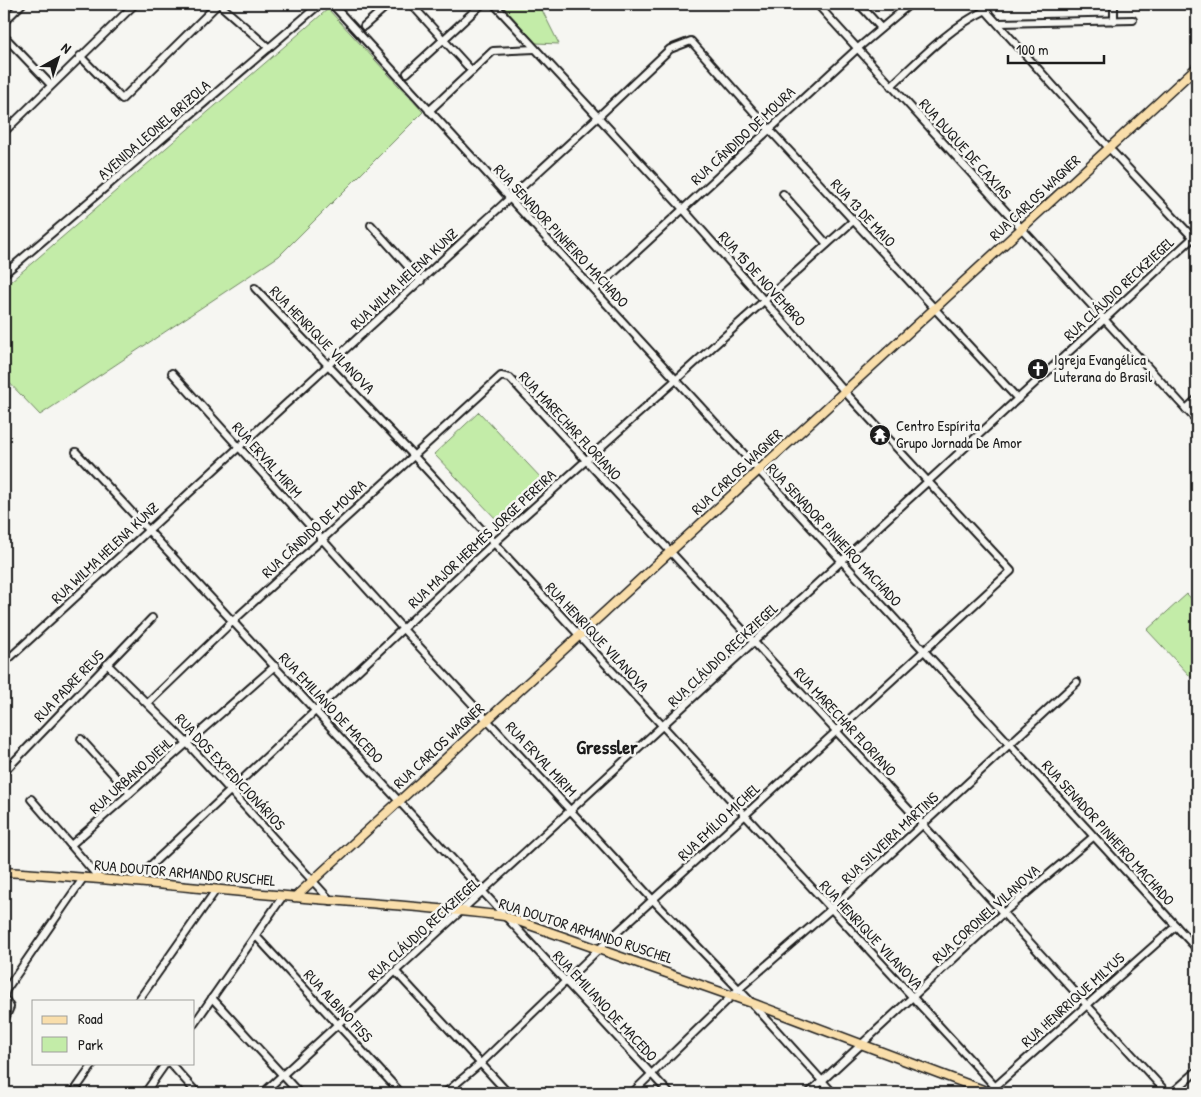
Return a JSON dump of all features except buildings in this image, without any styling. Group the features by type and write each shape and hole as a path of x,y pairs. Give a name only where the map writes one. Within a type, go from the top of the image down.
{"main road":[{"name":"RUA CARLOS WAGNER","path":"295,897 1197,67"},
{"name":"RUA DOUTOR ARMANDO RUSCHEL","path":"4,872 84,877 283,896 464,910 504,916 752,1002 989,1093"}],"street":[{"path":"4,22 22,4"},
{"path":"4,132 135,4"},
{"path":"80,56 122,100 219,4 268,48"},
{"name":"AVENIDA LEONEL BRIZOLA","path":"4,273 320,4"},
{"name":"RUA SENADOR PINHEIRO MACHADO","path":"332,4 1197,949"},
{"path":"364,26 389,4"},
{"path":"411,4 472,71"},
{"path":"407,73 482,4"},
{"name":"RUA 15 DE NOVEMBRO","path":"494,4 683,209 845,392 1011,571"},
{"name":"RUA DUQUE DE CAXIAS","path":"817,4 1197,421"},
{"path":"859,4 881,28"},
{"name":"RUA CÂNDIDO DE MOURA","path":"595,290 858,48 910,4"},
{"path":"980,4 1109,148 1196,238"},
{"path":"1114,4 1114,21"},
{"path":"891,86 942,38 969,18 986,10"},
{"path":"998,23 1133,20"},
{"path":"4,36 51,86"},
{"name":"RUA WILMA HELENA KUNZ","path":"4,663 598,118 670,49 691,41"},
{"name":"RUA 13 DE MAIO","path":"691,41 934,310 1018,399"},
{"path":"429,111 493,51 534,49"},
{"path":"1190,74 1197,82"},
{"path":"783,194 827,244"},
{"name":"RUA MAJOR HERMES JORGE PEREIRA","path":"133,882 494,543 853,221"},
{"path":"371,225 421,281"},
{"name":"RUA CLÁUDIO RECKZIEGEL","path":"263,1093 483,893 1104,320 1196,238"},
{"name":"RUA HENRIQUE VILANOVA","path":"255,288 413,455 830,910 1001,1093"},
{"name":"RUA ERVAL MIRIM","path":"172,373 403,629 653,900 752,1002 833,1093"},
{"name":"RUA CÂNDIDO DE MOURA","path":"148,703 233,621 501,376"},
{"name":"RUA MARECHAR FLORIANO","path":"501,376 510,378 670,553 837,731 1167,1093"},
{"path":"1186,409 1197,399"},
{"name":"RUA EMILIANO DE MACEDO","path":"76,452 669,1093"},
{"name":"RUA EMÍLIO MICHEL","path":"445,1093 481,1063 599,949 1011,571"},
{"name":"RUA PADRE REUS","path":"4,772 152,618"},
{"name":"RUA DOS EXPEDICIONÁRIOS","path":"107,664 187,743 331,900"},
{"name":"RUA URBANO DIEHL","path":"71,845 275,666"},
{"name":"RUA SILVEIRA MARTINS","path":"632,1093 739,988 830,910 1077,682"},
{"path":"80,739 130,793"},
{"path":"31,799 100,879"},
{"name":"RUA CORONEL VILANOVA","path":"809,1093 1002,913 1093,837"},
{"path":"4,1021 10,1007 4,997 6,990 84,877"},
{"path":"139,1000 216,890"},
{"path":"195,1023 283,896"},
{"name":"RUA HENRRIQUE MILYUS","path":"989,1093 1176,926"},
{"name":"RUA ALBINO FISS","path":"256,936 402,1093"},
{"path":"396,972 508,1093"},
{"path":"212,998 299,1093"},
{"path":"75,1092 93,1064"},
{"path":"145,1093 167,1064"},
{"path":"169,1064 197,1093"},
{"path":"1172,1093 1197,1070"}],"green space":[{"path":"501,4 539,4 559,44 536,43"},
{"path":"328,9 423,112 279,256 40,415 4,377 4,287"},
{"path":"479,412 542,479 498,521 434,454"},
{"path":"1187,594 1197,605 1197,671 1191,677 1147,630"}],"place":[{"name":"Igreja Evangélica Luterana do Brasil","path":"1038,369"},
{"name":"Centro Espírita Grupo Jornada De Amor","path":"880,435"}],"district":[{"name":"Gressler","path":"607,747"}]}
